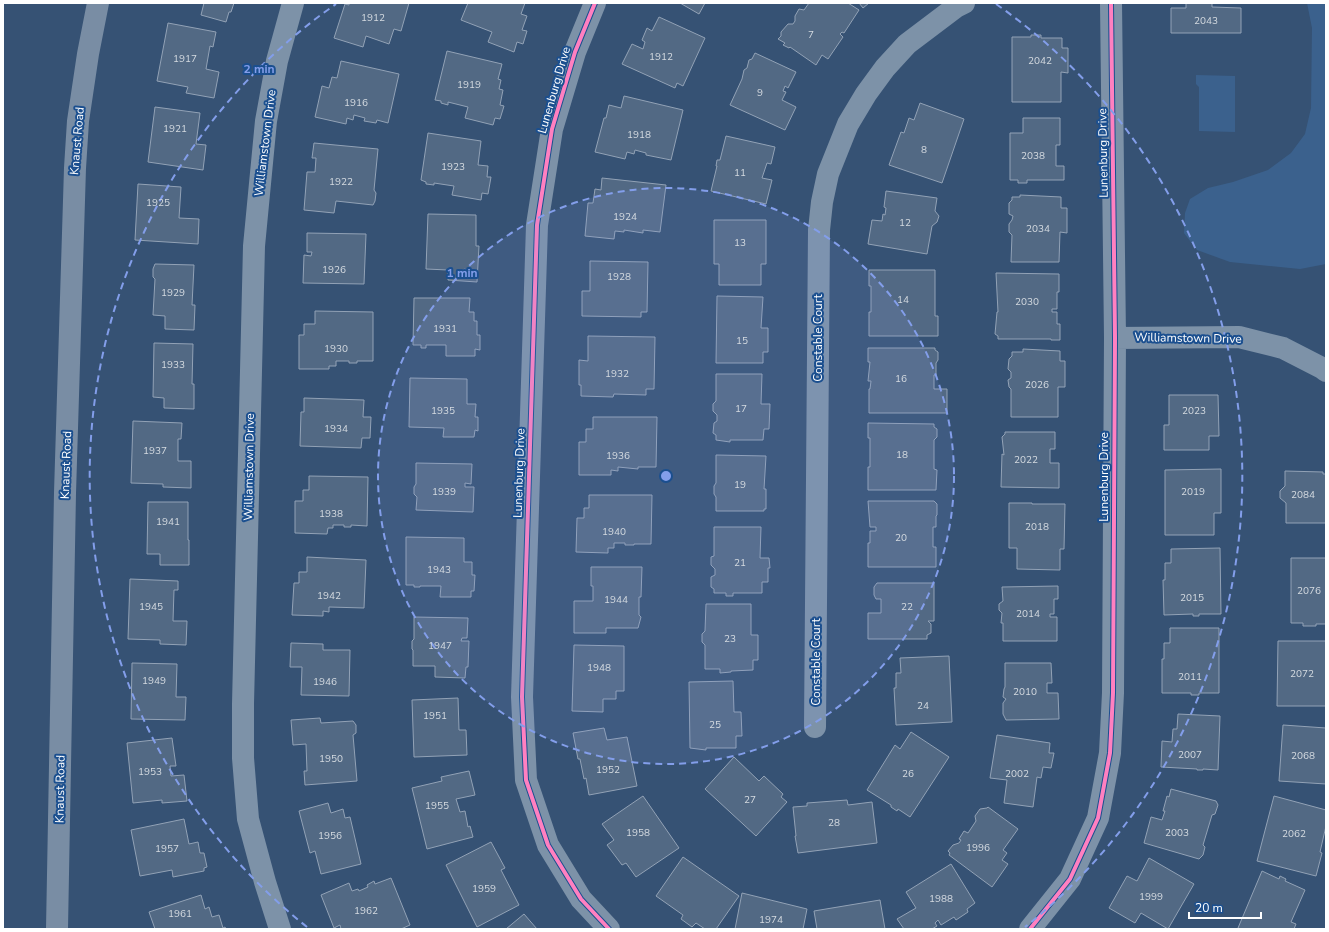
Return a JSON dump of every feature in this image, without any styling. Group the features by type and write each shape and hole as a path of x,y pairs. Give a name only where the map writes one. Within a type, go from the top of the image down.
{"main road":[{"name":"Knaust Road","path":"57,929 71,244 78,121 88,54 98,3"}],"street":[{"name":"Williamstown Drive","path":"280,929 265,882 248,818 243,758 243,696 254,246 266,121 277,61 293,3"},
{"name":"Lunenburg Drive","path":"595,3 575,52 552,129 537,225 522,697 526,780 548,845 581,899 608,929"},
{"name":"Constable Court","path":"815,727 819,230 822,202 828,174 845,131 866,94 885,68 907,44 956,7 964,3"},
{"name":"Lunenburg Drive","path":"1030,929 1070,879 1095,825 1098,818 1110,753 1113,686 1115,338 1111,3"},
{"name":"Williamstown Drive","path":"1115,338 1240,337 1283,348 1326,371"}],"water":[{"path":"1307,3 1326,3 1326,264 1300,269 1230,262 1197,250 1184,233 1185,213 1190,199 1208,188 1233,182 1268,170 1291,153 1305,134 1311,108 1312,28"},
{"path":"1196,75 1235,76 1235,132 1199,131 1199,87 1196,84"}],"building":[{"path":"204,3 234,3 226,22 201,15"},
{"path":"349,3 409,3 401,31 394,29 389,44 366,36 363,47 334,38 345,4 349,5"},
{"path":"468,3 525,3 521,14 527,16 522,30 527,31 523,44 517,42 514,52 488,42 492,32 461,20"},
{"path":"680,3 705,3 699,14"},
{"path":"809,3 848,3 859,10 844,33 842,32 840,34 843,37 828,59 822,55 816,65 790,47 789,48 783,45 785,43 778,39 781,36 781,32 788,24 793,24 799,9 804,10"},
{"path":"859,3 869,3 863,8"},
{"path":"1186,3 1212,3 1212,7 1241,8 1241,33 1171,33 1171,8 1186,8"},
{"path":"659,17 705,38 683,86 677,83 675,88 622,64 632,44 643,49 645,42 642,40 647,28 652,31"},
{"path":"168,23 216,32 213,47 210,46 206,69 219,72 214,98 186,93 188,87 157,81"},
{"path":"1031,35 1041,35 1041,38 1062,38 1062,48 1068,48 1068,73 1061,72 1061,102 1012,102 1012,37 1031,37"},
{"path":"447,51 502,64 498,79 501,80 499,89 503,90 500,105 504,106 500,119 495,118 493,125 465,118 468,107 448,102 448,105 441,103 441,101 435,100"},
{"path":"755,53 796,72 788,88 785,86 783,91 786,92 782,100 796,107 785,130 730,105 742,79 744,70 747,68 749,60 752,59"},
{"path":"341,61 399,74 388,123 377,120 376,123 364,121 365,118 354,115 353,120 347,118 346,124 315,117 322,86 329,88 332,77 337,78"},
{"path":"624,96 683,110 671,160 646,155 646,153 635,150 634,154 627,152 625,159 595,152 609,105 621,108"},
{"path":"920,103 964,119 942,183 889,165 901,132 904,133 909,118 914,120"},
{"path":"155,107 200,113 196,144 206,145 203,170 148,162"},
{"path":"1023,118 1060,118 1060,145 1056,145 1056,166 1064,166 1064,180 1027,180 1027,183 1018,183 1018,180 1010,180 1010,133 1023,133"},
{"path":"428,133 481,141 478,165 488,166 487,177 491,177 488,194 482,193 481,200 452,195 454,186 434,183 434,185 426,184 426,182 421,180"},
{"path":"726,136 775,147 771,164 767,163 762,178 772,180 766,204 711,191 717,160 720,160"},
{"path":"314,143 378,149 374,190 376,193 373,205 336,201 334,213 304,210 307,172 315,172 316,158 312,158"},
{"path":"602,178 666,185 660,232 643,230 643,233 624,230 624,232 615,231 614,239 585,236 588,203 593,203 595,189 601,190"},
{"path":"138,184 181,187 179,218 199,219 198,244 135,240"},
{"path":"886,191 937,198 935,211 939,216 937,222 932,226 927,254 868,244 872,220 882,221 883,214 885,215 886,208 884,207"},
{"path":"1020,195 1061,197 1061,208 1067,208 1067,233 1060,232 1059,262 1011,262 1012,235 1009,232 1009,224 1013,216 1009,214 1009,203 1012,200 1012,197 1020,197"},
{"path":"428,214 476,215 476,246 479,246 477,282 448,280 448,270 426,269"},
{"path":"714,220 766,220 766,264 761,264 761,285 719,285 719,264 714,264"},
{"path":"307,233 366,234 364,284 303,283 304,255 311,256 312,252 307,252"},
{"path":"590,261 648,262 647,312 641,312 641,317 582,316 582,291 590,291"},
{"path":"155,264 194,265 192,305 195,305 194,330 165,329 165,316 153,315 155,279 153,277 153,269"},
{"path":"869,270 935,270 935,316 938,316 938,336 869,336 871,286 869,286"},
{"path":"996,273 1059,274 1057,309 1052,309 1052,312 1057,312 1057,324 1060,324 1060,340 998,339 998,336 995,334 998,312"},
{"path":"717,296 763,297 761,328 768,328 768,352 763,352 763,363 716,363"},
{"path":"414,298 470,298 469,312 474,312 474,321 477,321 477,335 480,335 480,350 475,349 475,356 446,356 446,345 426,345 426,348 421,348 421,345 413,345"},
{"path":"315,311 373,312 373,361 357,361 357,363 349,363 349,361 336,361 336,366 329,366 329,369 299,369 299,335 304,335 304,324 315,324"},
{"path":"588,336 655,337 654,389 646,389 646,395 614,394 613,397 581,396 581,385 579,385 579,360 588,361"},
{"path":"154,343 193,344 192,384 194,384 194,409 164,408 164,398 153,397"},
{"path":"868,348 935,348 938,352 938,360 936,363 936,375 934,375 934,389 947,389 947,413 869,413 869,389 871,381 868,381 870,362 868,362"},
{"path":"1023,349 1060,351 1060,361 1065,361 1065,387 1058,387 1058,417 1011,417 1011,389 1009,387 1008,380 1011,378 1011,372 1008,369 1009,359 1012,356 1012,352 1023,352"},
{"path":"716,374 762,374 761,404 770,404 769,429 764,429 763,440 730,440 730,442 716,440 716,435 713,433 714,423 717,421 717,415 713,411 713,404 716,401"},
{"path":"410,378 467,379 467,404 476,404 475,417 478,417 478,431 475,430 474,437 443,437 444,428 409,427"},
{"path":"1169,395 1218,395 1219,436 1209,436 1209,450 1164,450 1164,425 1169,425"},
{"path":"304,398 364,400 363,417 371,417 370,438 362,438 361,448 300,446 301,412 304,412"},
{"path":"593,417 657,417 656,467 638,467 638,469 618,467 618,471 611,470 611,475 579,475 579,442 586,442 586,429 593,429"},
{"path":"133,421 182,423 181,439 178,439 178,461 191,461 191,488 163,487 163,484 131,483"},
{"path":"868,423 934,424 934,427 937,429 937,437 934,440 934,469 937,470 936,490 868,490 870,438 868,438"},
{"path":"1005,432 1055,432 1055,449 1050,449 1050,463 1059,463 1059,488 1001,487 1002,454 1004,455 1002,437"},
{"path":"716,455 766,456 764,489 766,489 766,509 764,509 764,511 716,511 714,486 716,483"},
{"path":"416,463 472,464 471,484 465,483 465,487 474,487 473,512 416,510 417,497 414,494 414,487 416,484"},
{"path":"1221,469 1221,513 1214,513 1214,535 1165,535 1165,470"},
{"path":"1285,471 1323,472 1323,474 1326,474 1326,523 1286,523 1286,503 1280,498 1280,491 1285,486"},
{"path":"309,476 368,477 367,526 351,525 351,527 344,527 344,525 333,525 333,528 328,528 327,534 295,533 295,501 303,501 303,490 309,490"},
{"path":"589,495 652,495 651,544 625,545 625,543 614,543 614,548 608,548 608,553 576,552 577,518 584,518 584,508 589,508"},
{"path":"868,501 934,501 937,504 936,527 933,527 933,547 936,547 936,567 868,567 868,543 870,543 870,531 876,531 876,527 870,527"},
{"path":"148,502 188,502 189,565 160,565 160,554 147,554"},
{"path":"1009,503 1065,504 1064,549 1060,549 1060,570 1017,569 1017,548 1009,548"},
{"path":"714,527 761,527 760,558 769,558 770,568 768,568 768,582 762,582 762,593 733,593 733,596 726,596 726,593 714,593 714,589 711,587 711,577 715,575 715,569 711,565 711,557 714,556"},
{"path":"406,537 464,538 464,562 472,562 472,575 475,575 474,591 471,591 471,597 440,597 441,586 414,587 414,585 406,585"},
{"path":"1220,548 1221,614 1199,614 1199,616 1193,616 1193,614 1164,615 1163,580 1165,580 1165,563 1171,563 1171,549"},
{"path":"307,557 366,560 364,608 329,607 329,612 323,611 323,616 292,615 294,583 299,583 299,572 307,572"},
{"path":"1291,558 1326,558 1326,624 1303,626 1303,623 1291,623"},
{"path":"591,567 642,567 641,597 639,597 639,615 641,617 638,628 606,628 606,633 574,633 574,601 593,601"},
{"path":"130,579 178,581 178,590 174,590 173,621 187,621 186,645 160,644 160,640 128,639"},
{"path":"877,583 934,583 934,621 928,621 931,624 931,633 927,635 927,639 868,639 868,613 881,613 881,599 876,599 874,595 874,587"},
{"path":"1058,586 1058,599 1054,599 1054,614 1050,614 1050,617 1057,617 1057,641 1003,641 1003,623 1001,623 1002,613 999,610 999,604 1003,601 1002,587"},
{"path":"706,604 751,604 751,635 758,635 758,660 753,660 753,670 720,673 720,669 705,669 705,645 702,642 702,634 705,631"},
{"path":"414,617 468,618 467,638 462,638 461,641 469,641 468,667 466,667 465,678 435,677 435,666 413,666 412,641 414,639"},
{"path":"1170,628 1219,628 1219,693 1199,693 1199,695 1191,695 1191,693 1162,693 1162,659 1164,659 1164,643 1170,643"},
{"path":"1278,641 1326,641 1326,706 1277,706"},
{"path":"291,643 323,644 323,650 350,650 349,696 301,695 302,667 290,667"},
{"path":"574,645 624,646 624,691 616,691 616,699 603,699 603,712 572,711"},
{"path":"949,656 952,722 896,725 894,688 896,688 896,673 901,673 900,658"},
{"path":"132,663 177,664 176,697 186,697 185,720 131,719"},
{"path":"1005,663 1051,663 1052,683 1047,683 1047,693 1058,693 1059,719 1006,720 1003,714 1003,703 1006,699 1003,697 1005,687"},
{"path":"733,681 734,712 741,712 742,736 736,736 736,748 706,748 706,750 690,748 689,682"},
{"path":"458,698 459,730 466,730 467,755 414,757 412,700"},
{"path":"1178,714 1220,716 1218,770 1161,767 1162,741 1172,742 1173,729 1177,729"},
{"path":"320,718 321,723 353,721 356,725 356,733 353,735 357,781 305,785 304,771 307,771 306,744 293,745 291,720"},
{"path":"1283,725 1326,728 1326,784 1279,781"},
{"path":"604,728 607,740 627,737 637,786 589,795 586,778 584,779 580,759 578,759 573,733"},
{"path":"911,732 949,757 910,817 898,809 897,811 891,807 891,805 867,790 895,745 900,749"},
{"path":"997,735 1050,743 1049,753 1054,753 1051,768 1043,767 1041,778 1037,777 1033,807 1004,803 1007,780 990,778"},
{"path":"172,738 176,766 170,766 171,776 184,775 187,801 162,803 162,800 133,803 127,743"},
{"path":"734,757 759,781 764,776 783,794 781,797 787,802 756,836 705,789"},
{"path":"469,771 475,795 456,799 460,812 465,811 468,827 470,826 473,837 427,849 412,788 442,781 441,777"},
{"path":"1171,789 1216,801 1218,805 1215,814 1212,815 1203,845 1205,847 1203,855 1199,859 1144,843 1151,817 1162,820 1167,796 1169,797"},
{"path":"643,796 679,848 636,877 626,863 622,865 607,845 614,840 602,824"},
{"path":"1274,796 1326,810 1326,826 1320,852 1322,853 1316,876 1257,861"},
{"path":"847,800 848,805 872,802 877,843 798,853 793,807 807,806 807,803"},
{"path":"328,803 331,813 343,809 345,818 350,817 361,864 321,874 315,851 310,853 299,811"},
{"path":"988,807 1018,829 1003,850 1007,853 1002,860 1008,864 992,887 949,855 950,853 948,851 953,845 959,843 961,840 959,839 964,831 968,833 976,821 975,816 980,809"},
{"path":"184,819 189,844 198,842 200,853 204,853 207,867 204,868 204,871 173,877 172,870 140,876 131,830"},
{"path":"491,842 505,868 501,870 519,905 477,927 446,865"},
{"path":"683,857 739,896 716,929 705,929 696,923 692,927 681,919 683,915 656,896"},
{"path":"1149,858 1194,884 1168,929 1141,913 1135,923 1109,908 1127,876 1137,881"},
{"path":"951,864 975,903 967,909 968,912 956,920 954,917 941,925 938,920 935,923 937,926 932,929 904,929 897,919 916,908 906,892"},
{"path":"1262,871 1279,879 1280,876 1286,879 1285,881 1305,890 1291,922 1296,924 1294,929 1238,928"},
{"path":"391,878 410,925 401,929 341,929 340,925 334,928 321,895 349,883 352,891 358,889 359,891 368,887 367,885 374,881 375,884"},
{"path":"742,893 807,909 803,929 735,929"},
{"path":"201,895 205,909 209,907 212,917 219,915 223,928 225,927 226,929 155,929 149,912"},
{"path":"880,900 885,929 817,929 814,911"},
{"path":"524,914 537,929 506,929"}],"cycle path":[{"path":"595,3 575,52 552,129 537,225 522,697 526,780 548,845 581,899 609,929"},
{"path":"1030,929 1070,879 1098,818 1110,753 1113,693 1115,338 1111,3"}]}
